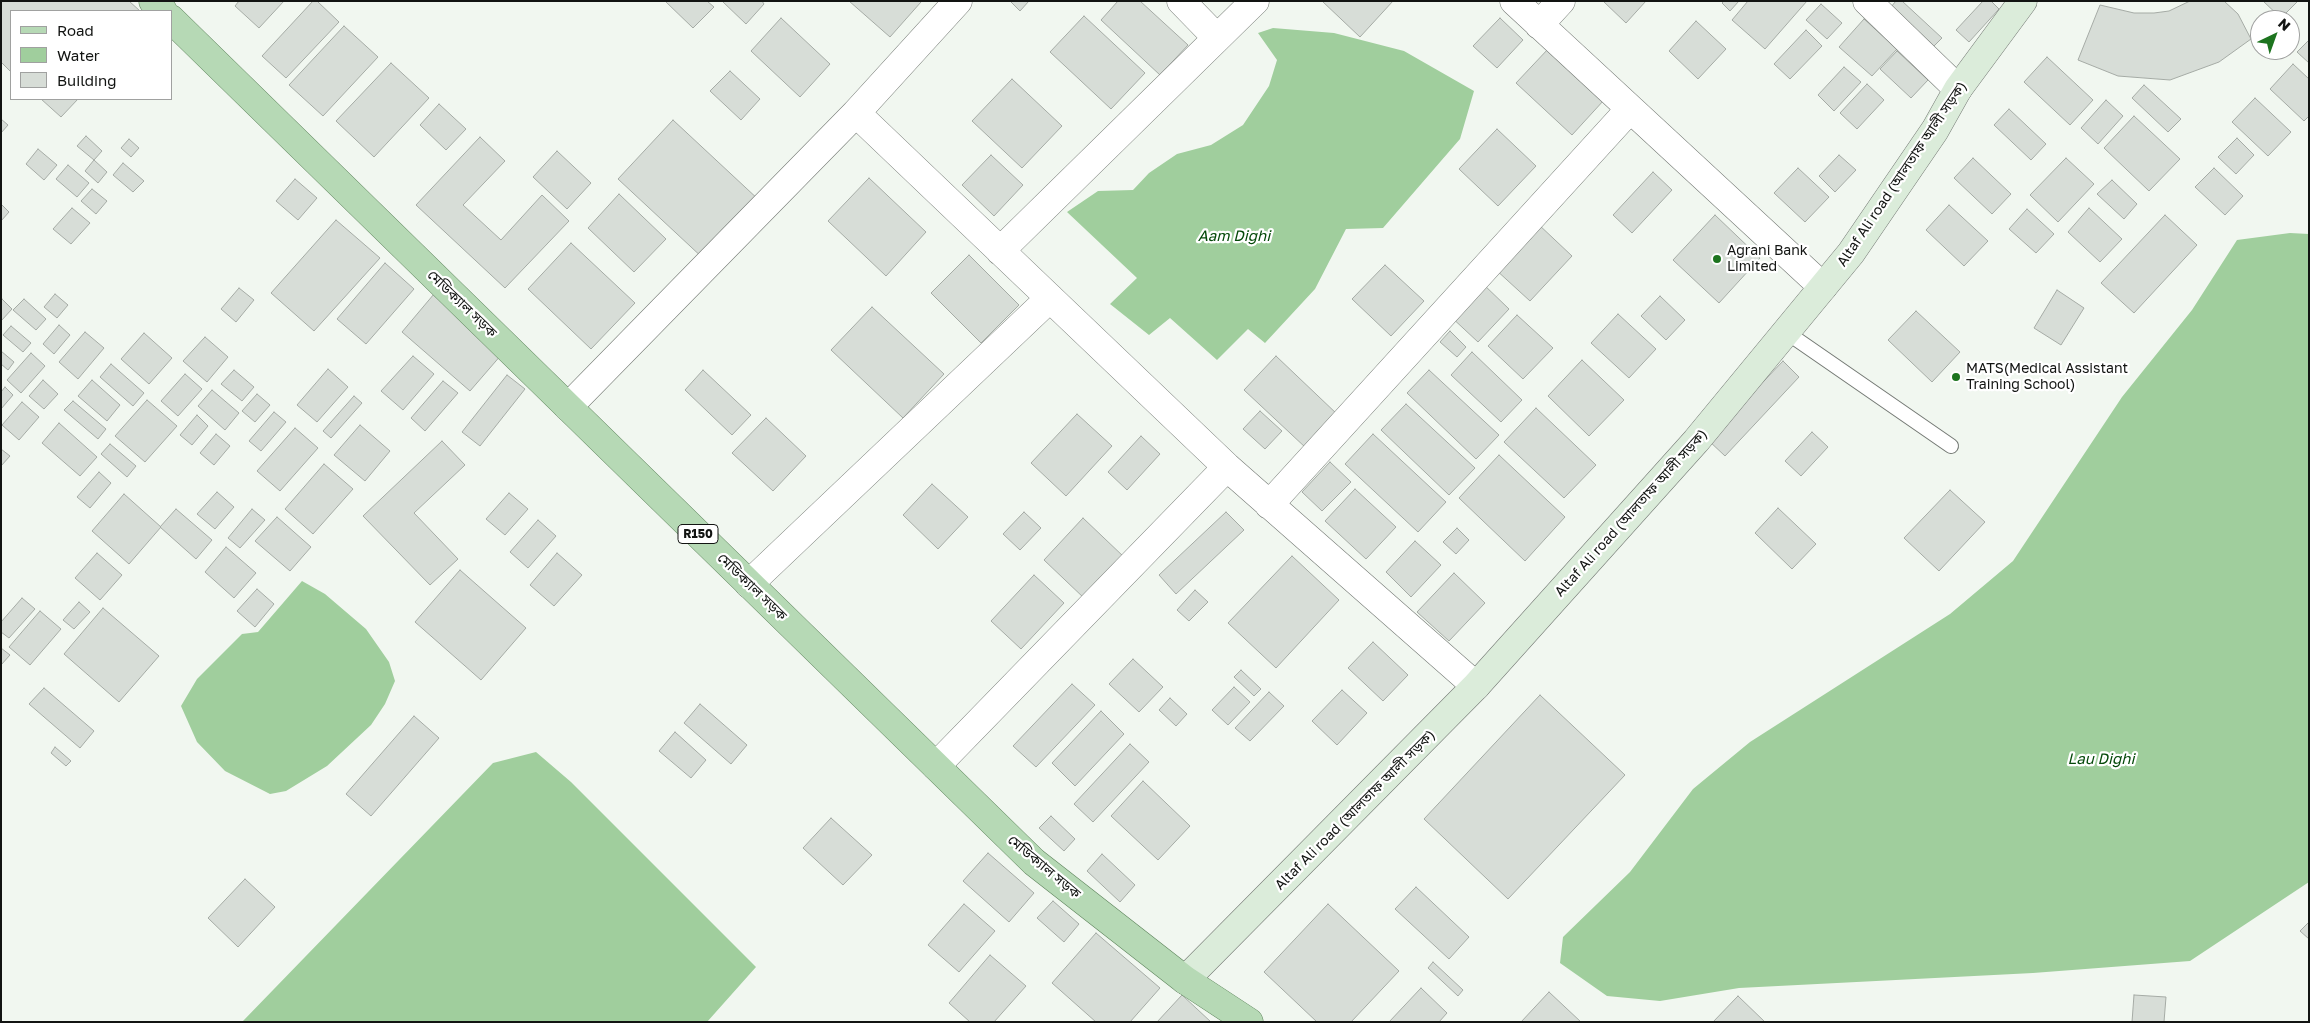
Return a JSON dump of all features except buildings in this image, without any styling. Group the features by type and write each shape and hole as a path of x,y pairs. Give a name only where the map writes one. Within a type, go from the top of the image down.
{"main road":[{"path":"153,1 162,10"},
{"name":"Altaf Ali road (আলতাফ আলী সড়ক)","path":"1185,980 1476,686 1696,441 1851,253 1935,130 1958,89 2023,1"},
{"name":"মেডিক্যাল সড়ক","path":"172,20 1034,862 1185,980 1249,1022"}],"street":[{"path":"568,406 856,113 958,1"},
{"path":"1181,1 1218,38"},
{"path":"1000,251 1255,1"},
{"path":"1514,1 1823,287"},
{"path":"1539,25 1560,1"},
{"path":"1866,1 1958,89"},
{"path":"1269,505 1630,109"},
{"path":"856,113 1227,467 1476,686"},
{"path":"749,584 1050,298"},
{"path":"936,766 1227,467"}],"lane":[{"path":"1786,332 1951,446"}],"water":[{"name":"Aam Dighi","path":"1273,28 1334,33 1404,51 1474,91 1460,139 1383,228 1346,229 1315,289 1265,343 1248,329 1217,360 1170,318 1149,335 1110,304 1137,278 1067,212 1098,191 1133,190 1149,173 1177,154 1211,145 1243,125 1269,86 1277,60 1258,33"},
{"name":"Lau Dighi","path":"2290,233 2309,234 2309,882 2190,961 2033,973 1739,988 1660,1001 1607,996 1560,963 1563,937 1630,872 1693,789 1750,742 1950,614 2013,561 2122,397 2192,310 2237,240"},
{"path":"302,581 325,594 366,629 389,662 395,681 385,704 371,725 327,766 286,791 270,794 225,771 197,742 181,706 197,679 242,634 258,632"},
{"path":"536,752 571,782 756,967 707,1022 242,1022 493,763"}],"place":[{"name":"Agrani Bank Limited","path":"1717,259"},
{"name":"MATS(Medical Assistant Training School)","path":"1956,377"}]}
